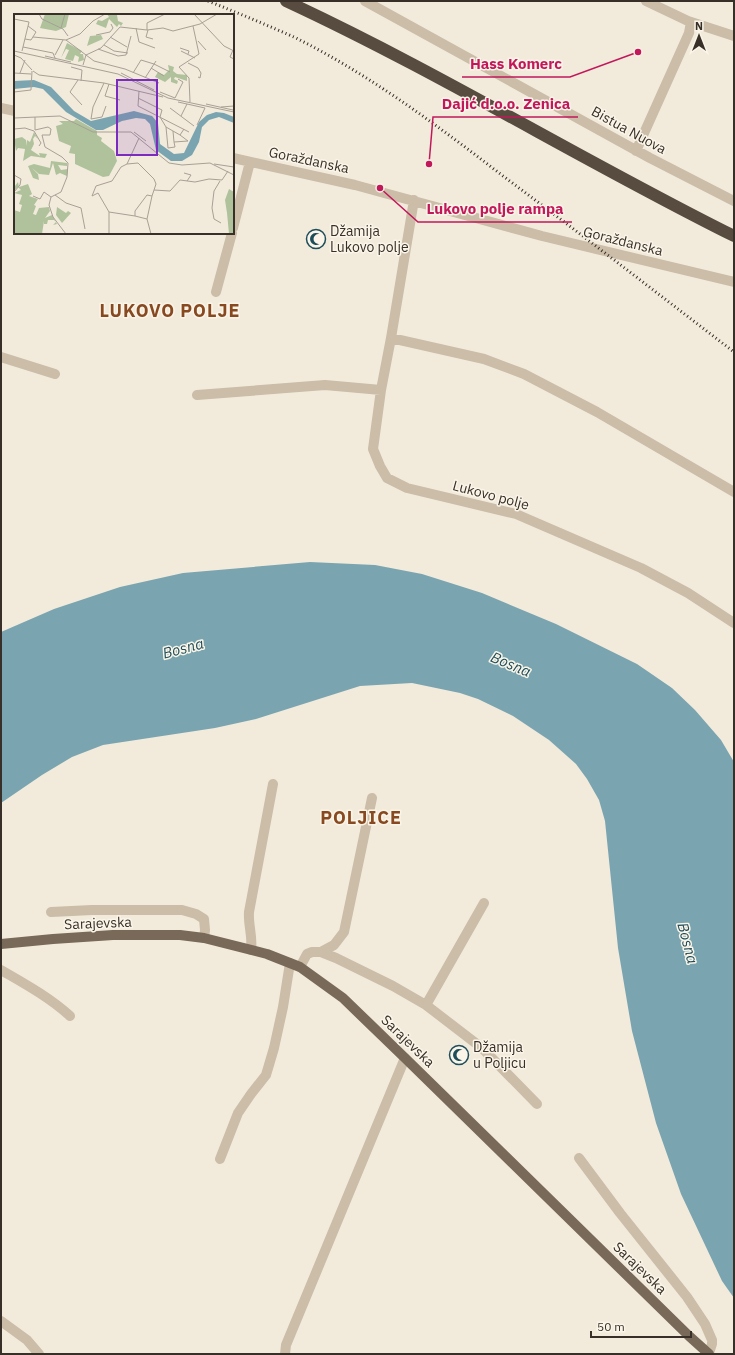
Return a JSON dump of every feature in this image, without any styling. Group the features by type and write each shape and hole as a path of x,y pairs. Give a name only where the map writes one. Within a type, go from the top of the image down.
{"highway":[{"path":"286,1 465,92 667,203 734,236"}],"main road":[{"name":"Sarajevska","path":"1,944 112,935 180,935 204,938 267,954 300,967 343,998 709,1354"}],"street":[{"name":"Bistua Nuova","path":"365,1 636,151 734,201"},
{"path":"646,1 691,22 734,36"},
{"path":"636,151 689,33 691,22"},
{"path":"1,108 14,111"},
{"name":"Goraždanska","path":"234,158 354,185 414,200 542,236 734,282"},
{"name":"Goraždanska","path":"234,224 250,162"},
{"name":"Lukovo polje","path":"414,200 381,390 373,449 387,478 407,488 516,514 641,568 688,593 734,623"},
{"path":"216,292 232,234"},
{"path":"391,338 484,359 524,374 598,412 734,492"},
{"path":"1,357 55,374"},
{"path":"198,395 325,385 381,390"},
{"path":"251,950 252,943 249,912 274,784"},
{"path":"321,952 334,945 344,932 372,798"},
{"path":"426,1005 484,902"},
{"path":"51,912 92,910 182,910 196,914 204,919 204,938"},
{"path":"300,967 308,954 312,952 321,952 393,986 426,1005 482,1048 537,1104"},
{"path":"220,1159 238,1113 266,1075 274,1048 283,1007 290,963"},
{"path":"1,970 40,992 70,1016"},
{"path":"285,1354 286,1345 405,1058"},
{"path":"580,1158 620,1213 687,1297 705,1324 712,1340 709,1354"},
{"path":"1,1321 27,1340 39,1354"}],"water":[{"name":"Bosna","path":"310,562 375,565 422,574 482,593 556,624 637,664 672,688 695,710 721,740 734,762 734,1298 722,1281 681,1194 656,1123 632,1031 618,948 605,821 599,800 576,764 549,740 513,716 478,699 460,693 412,683 360,686 256,719 215,728 103,745 72,757 42,775 1,803 1,632 54,609 120,587 183,573"}],"railway":[{"path":"208,1 296,38 350,68 403,102 454,139 734,352"}],"place":[{"name":"Hass Komerc","path":"638,52"},
{"name":"Dajić d.o.o. Zenica","path":"429,164"},
{"name":"Lukovo polje rampa","path":"380,188"},
{"name":"Džamija Lukovo polje","path":"316,239"},
{"name":"Džamija u Poljicu","path":"459,1055"}],"district":[{"name":"LUKOVO POLJE","path":"170,310"},
{"name":"POLJICE","path":"361,817"}]}
